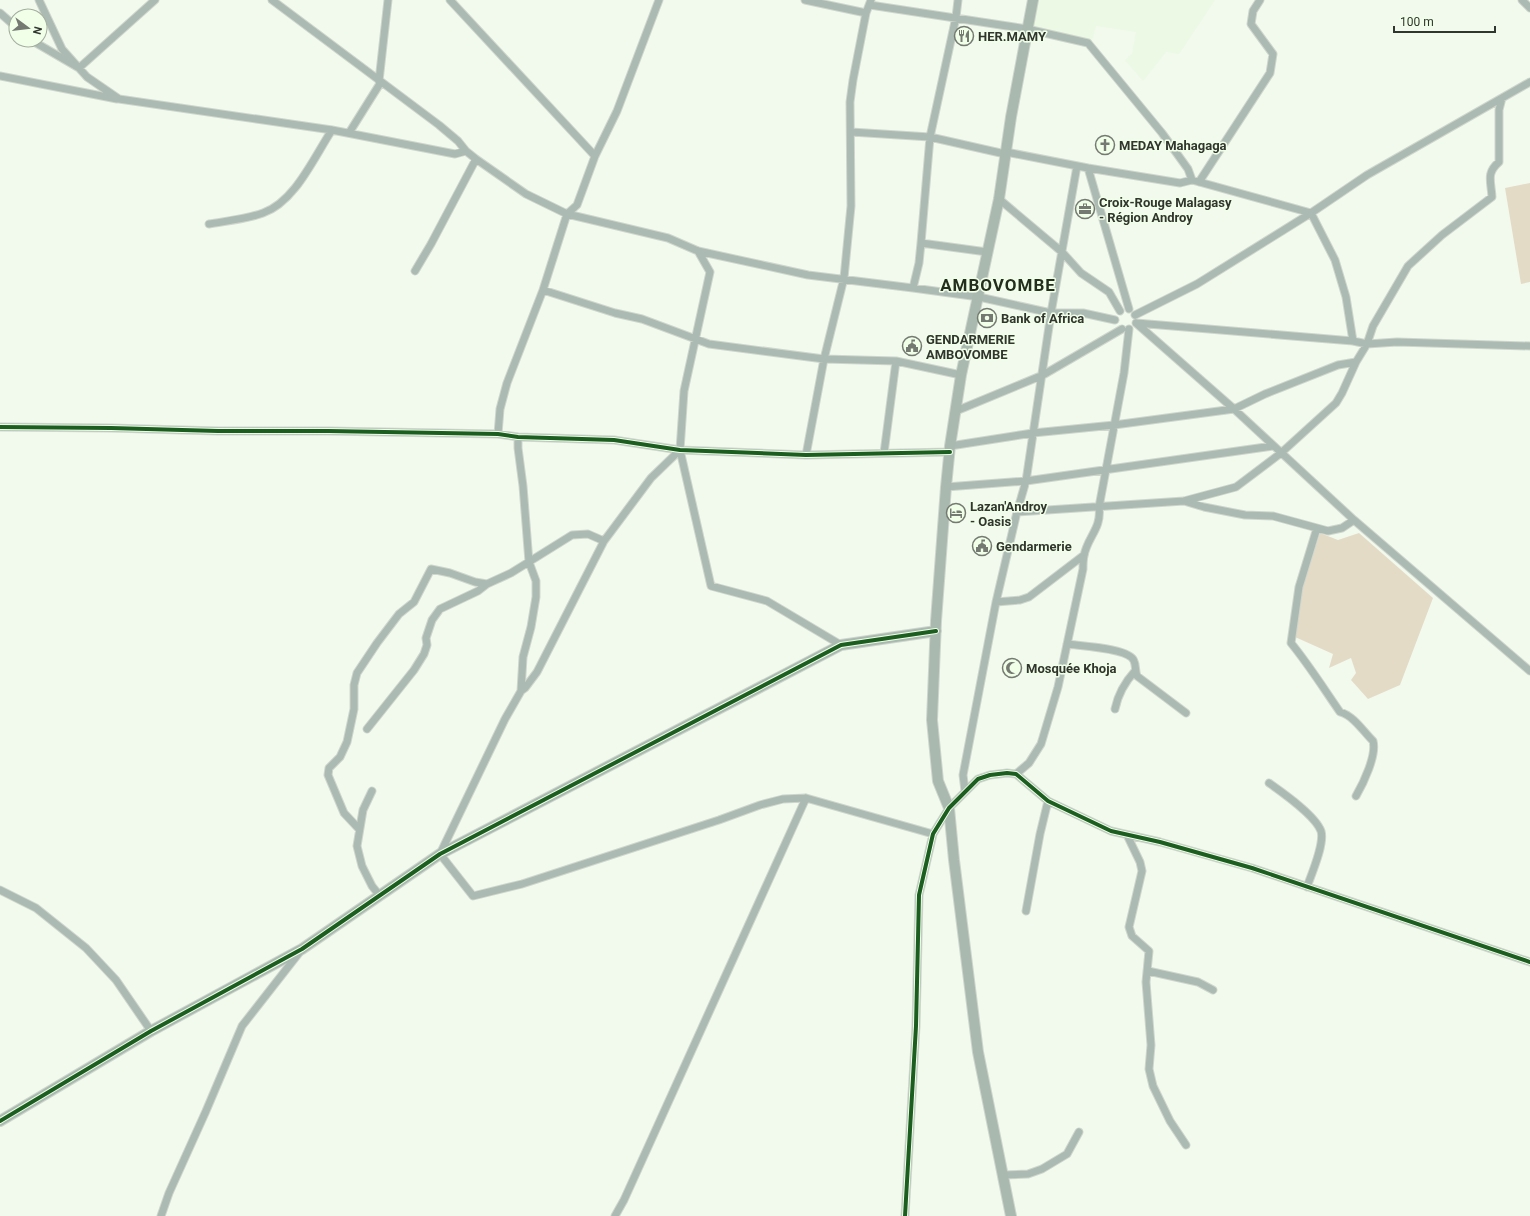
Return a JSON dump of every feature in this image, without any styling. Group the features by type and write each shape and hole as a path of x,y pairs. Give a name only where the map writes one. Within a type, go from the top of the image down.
{"main road":[{"path":"1011,1216 978,1052 949,808 938,781 932,720 936,631 950,449 961,375 979,297 987,252 1000,199 1006,153 1027,29 1034,0"},
{"path":"0,1121 150,1031 302,949 440,854 841,645 936,631"}],"street":[{"path":"39,0 62,49 87,77 119,99"},
{"path":"79,68 155,0"},
{"path":"272,0 440,125 476,159 526,194 567,214 668,238 698,251 808,275 844,278 979,297 1052,313 1083,313 1115,320 1116,323 1125,329"},
{"path":"349,133 380,81 388,0"},
{"path":"450,0 595,156"},
{"path":"498,434 500,409 508,383 543,290 567,214 576,205 595,156 617,111 659,0"},
{"path":"804,0 866,13"},
{"path":"914,288 919,263 930,137 956,17 958,0"},
{"path":"1196,181 1270,73 1273,54 1251,24 1252,11 1260,0"},
{"path":"1522,0 1530,8"},
{"path":"806,454 824,359 844,278 851,206 850,117 853,80 866,13 870,2 956,17 976,22 1027,29 1088,43 1162,134 1196,181"},
{"path":"0,13 8,20"},
{"path":"45,48 79,68"},
{"path":"0,76 119,99 332,130 455,154 466,151"},
{"path":"1135,315 1197,284 1311,213 1367,175 1530,82"},
{"path":"1017,512 1184,501 1236,488 1281,453 1336,403 1356,362 1367,344 1372,326 1408,266 1420,253 1492,197 1490,173 1493,167 1499,162 1499,110 1502,98"},
{"path":"209,224 263,213 281,204 294,191 332,130"},
{"path":"851,132 930,137 1088,168 1180,183 1196,181 1311,213 1335,260 1346,297 1353,341"},
{"path":"415,270 431,244 476,159"},
{"path":"965,791 963,775 996,602 1017,512 1026,481 1077,166"},
{"path":"1088,168 1128,309"},
{"path":"1000,199 1062,252 1081,272 1110,292 1120,310"},
{"path":"921,243 987,252"},
{"path":"698,251 710,272 684,391 680,450 711,586 767,601 841,645"},
{"path":"543,290 615,313 642,319 709,344 824,359 896,361 961,375"},
{"path":"1115,320 1116,314 1120,310 1128,309 1133,311 1136,323 1234,409 1354,520 1530,671"},
{"path":"956,411 1043,375 1136,323 1353,341 1367,344 1397,342 1530,346"},
{"path":"1016,774 1029,763 1041,744 1058,687 1083,569 1084,555 1100,516 1099,507 1124,373 1125,329"},
{"path":"884,453 896,361"},
{"path":"0,427 111,428 218,432 328,431 498,434 518,437 614,440 680,450 806,454 884,453 950,449 1033,434 1234,409 1266,394 1338,365 1356,362"},
{"path":"518,437 529,562 536,581 536,597 531,627 523,657 520,692"},
{"path":"946,487 1026,481 1273,446"},
{"path":"680,450 651,478 604,541 537,672 525,688 520,692 505,719 440,854 473,896 549,875 719,820 760,805 783,799 806,798 933,834"},
{"path":"1184,501 1204,507 1245,515 1273,516 1328,531 1342,528 1354,520"},
{"path":"1316,528 1299,587 1291,643 1308,664 1340,712 1352,719 1373,741 1375,746 1372,758 1362,785 1356,796"},
{"path":"367,729 414,670 424,654 428,645 426,638 432,620 440,609 478,591 487,584 529,562 572,535 588,534 604,541"},
{"path":"996,602 1020,600 1029,597 1084,555"},
{"path":"359,829 344,813 328,775 329,768 340,756 347,742 354,709 354,685 357,673 399,614 414,602 431,569 487,584"},
{"path":"1067,644 1114,650 1129,655 1134,660 1137,676 1186,713"},
{"path":"1115,709 1117,698 1127,680 1135,671"},
{"path":"905,1216 916,1026 919,895 933,834 949,808 978,780 1007,773 1016,774 1048,801 1111,831 1160,842 1252,868 1307,888 1530,962"},
{"path":"1269,783 1313,819 1321,831 1321,843 1307,888"},
{"path":"372,791 363,810 357,846 362,866 372,886 380,896"},
{"path":"615,1216 624,1200 806,798"},
{"path":"1026,911 1040,834 1048,801"},
{"path":"1127,835 1140,862 1142,871 1129,926 1132,936 1149,951 1146,982 1151,1045 1149,1069 1151,1081 1170,1121 1186,1145"},
{"path":"0,890 36,908 86,948 116,980 150,1031"},
{"path":"161,1216 169,1193 242,1026 302,949"},
{"path":"1148,971 1198,982 1213,990"},
{"path":"1003,1175 1028,1174 1042,1169 1067,1154 1080,1132"}],"shaded area":[{"path":"1036,0 1215,0 1179,54 1166,52 1143,81 1125,60 1132,54 1136,32 1096,26 1092,41 1030,25"},
{"path":"1530,183 1530,282 1521,284 1505,188"},
{"path":"1320,533 1338,540 1359,533 1433,598 1400,685 1368,699 1351,680 1356,673 1351,658 1329,668 1333,654 1295,637 1302,589"}],"cycle path":[{"path":"0,427 498,434 518,437 614,440 680,450 806,455 950,452"},
{"path":"0,1121 151,1031 302,949 440,854 841,645 936,631"},
{"path":"905,1216 916,1026 919,895 933,834 949,808 978,779 990,775 1007,773 1016,774 1048,801 1111,831 1160,842 1252,868 1530,962"}],"place":[{"name":"HER.MAMY","path":"964,36"},
{"name":"MEDAY Mahagaga","path":"1105,145"},
{"name":"Croix-Rouge Malagasy - Région Androy","path":"1085,209"},
{"name":"Bank of Africa","path":"987,318"},
{"name":"GENDARMERIE AMBOVOMBE","path":"912,346"},
{"name":"Lazan'Androy - Oasis","path":"956,513"},
{"name":"Gendarmerie","path":"982,546"},
{"name":"Mosquée Khoja","path":"1012,668"}],"district":[{"name":"AMBOVOMBE","path":"998,285"}]}
